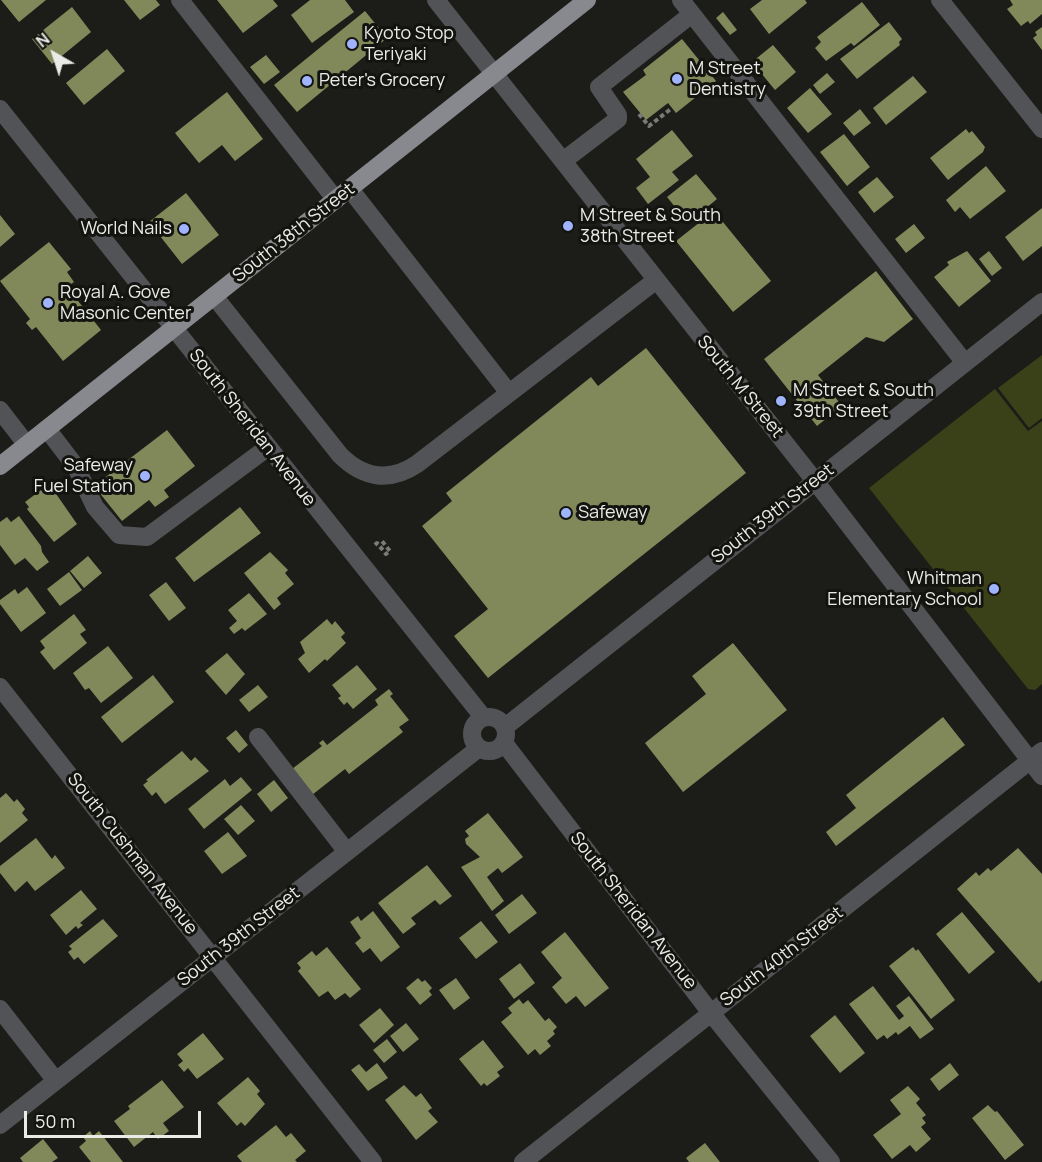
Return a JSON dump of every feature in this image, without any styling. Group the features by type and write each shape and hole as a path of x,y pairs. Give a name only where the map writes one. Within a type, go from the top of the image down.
{"main road":[{"name":"South 38th Street","path":"0,466 587,0"}],"street":[{"path":"180,0 508,393"},
{"name":"South M Street","path":"436,0 655,281 1036,756 1042,776"},
{"path":"940,0 1042,129"},
{"path":"563,161 618,119 618,115 599,87 687,7 965,363"},
{"name":"South Sheridan Avenue","path":"0,110 483,717"},
{"path":"214,296 340,455 351,466 368,475 382,477 403,472 655,281"},
{"name":"South 39th Street","path":"505,735 815,481 1042,302"},
{"path":"0,410 27,445"},
{"path":"47,429 76,467 95,507 119,535 147,537 267,448"},
{"name":"South Cushman Avenue","path":"0,687 373,1162"},
{"path":"483,717 498,719 505,735 495,750 479,748 472,734 475,724 483,717"},
{"name":"South Sheridan Avenue","path":"505,735 711,1013 831,1162"},
{"path":"258,737 346,852"},
{"name":"South 39th Street","path":"0,1125 479,748"},
{"name":"South 40th Street","path":"523,1162 1036,756"},
{"path":"0,1009 56,1081"}],"path":[{"path":"634,106 649,126 672,108"},
{"path":"375,545 378,543 386,554 390,551 381,540"}],"green space":[{"path":"1042,355 1042,418 1029,428 998,388"},
{"name":"Whitman Elementary School","path":"995,389 1028,431 1042,421 1042,684 1035,690 1028,689 869,488"}],"building":[{"path":"1,0 46,0 19,22"},
{"path":"124,0 156,0 160,5 140,20"},
{"path":"217,0 273,0 278,6 243,33"},
{"path":"310,0 345,0 354,12 312,43 291,15"},
{"path":"762,0 805,0 807,3 769,34 750,9"},
{"path":"1010,0 1042,0 1042,14 1030,24 1028,21 1021,26 1007,9 1013,5"},
{"path":"862,2 880,25 854,46 851,43 826,61 815,48 821,42 817,37"},
{"path":"72,7 91,32 52,64 32,39"},
{"path":"365,11 387,38 297,112 274,85"},
{"path":"723,12 737,30 730,35 716,18"},
{"path":"889,22 902,39 899,42 900,45 857,79 840,59"},
{"path":"1042,27 1042,50 1033,38 1037,35 1035,32"},
{"name":"M Street Dentistry","path":"682,39 716,81 676,113 668,103 646,120 623,92 646,75 643,70"},
{"path":"773,45 796,72 775,90 752,62"},
{"path":"107,49 125,71 84,105 66,83"},
{"path":"266,55 280,72 264,84 250,67"},
{"path":"827,73 835,82 820,94 813,85"},
{"path":"913,76 927,92 886,125 873,108"},
{"path":"810,88 832,114 808,133 787,108"},
{"path":"227,92 263,139 235,161 222,145 199,163 175,133"},
{"path":"860,109 871,123 854,136 843,123"},
{"path":"966,129 969,133 972,131 985,147 983,152 948,180 930,158"},
{"path":"672,130 693,156 672,172 679,180 648,204 636,188 650,177 636,159"},
{"path":"844,134 870,167 847,186 820,152"},
{"path":"986,166 1006,191 970,219 960,207 955,212 946,200"},
{"path":"696,174 717,199 688,223 667,197"},
{"path":"877,177 894,197 874,213 858,192"},
{"name":"World Nails","path":"186,193 219,235 182,264 149,222"},
{"path":"1042,208 1042,246 1023,261 1005,237"},
{"path":"714,211 771,281 733,312 676,241"},
{"path":"0,215 15,234 0,247"},
{"path":"914,224 925,238 906,253 895,239"},
{"name":"Royal A. Gove Masonic Center","path":"49,242 71,269 67,272 74,282 67,287 101,330 63,361 36,327 32,330 26,323 30,319 0,281"},
{"path":"967,251 991,281 959,307 934,277 949,265 947,262"},
{"path":"989,251 1002,268 992,276 979,259"},
{"path":"876,271 913,319 884,342 866,337 818,375 842,406 817,426 764,359"},
{"name":"Safeway","path":"646,348 746,473 488,678 454,636 488,609 422,526 452,501 446,493 591,377 598,386"},
{"name":"Safeway Fuel Station","path":"167,430 195,466 164,490 169,497 155,507 149,500 122,521 94,486"},
{"path":"52,488 77,524 54,542 27,509 29,507 25,502 41,490 44,494"},
{"path":"240,507 261,533 194,582 175,558"},
{"path":"19,516 41,546 49,562 37,571 25,558 15,565 0,545 0,522 7,517 11,522"},
{"path":"270,552 288,570 285,573 294,584 277,598 281,604 274,610 244,573"},
{"path":"88,556 102,573 84,588 70,571"},
{"path":"69,572 82,590 60,606 47,589"},
{"path":"166,582 186,608 169,621 149,595"},
{"path":"27,587 46,613 21,632 0,604 0,600 15,589 18,594"},
{"path":"249,593 267,614 245,631 242,628 234,634 229,628 237,621 228,610"},
{"path":"74,614 86,630 80,634 87,643 54,670 40,652 45,648 40,641"},
{"path":"327,619 332,625 335,621 345,633 341,637 346,643 327,661 325,659 309,673 298,659 305,653 300,642"},
{"path":"733,643 787,710 683,792 645,743 706,694 692,676"},
{"path":"108,646 133,678 101,703 89,688 85,690 73,673"},
{"path":"227,653 245,674 226,695 205,671"},
{"path":"357,665 377,689 353,709 347,702 344,705 338,698 341,696 332,685"},
{"path":"153,675 174,702 122,743 101,717"},
{"path":"258,685 268,697 249,712 239,700"},
{"path":"389,689 393,694 390,696 409,720 399,727 403,732 349,774 345,769 312,795 292,769 322,746 319,743 323,740 327,745 378,705 375,700"},
{"path":"943,717 965,745 836,846 826,832 856,808 846,795"},
{"path":"236,730 248,745 239,753 226,738"},
{"path":"182,751 191,761 195,757 209,771 165,804 156,792 152,796 143,785"},
{"path":"241,777 252,790 204,829 188,809 225,779 230,786"},
{"path":"274,780 288,798 271,812 257,794"},
{"path":"6,793 14,802 17,799 25,809 22,813 28,820 0,843 0,798"},
{"path":"241,805 255,821 238,835 224,819"},
{"path":"488,813 523,857 502,873 498,868 487,877 504,901 492,911 461,867 480,857 466,844 465,839 469,836 465,831"},
{"path":"228,832 247,856 222,874 204,851"},
{"path":"36,838 52,859 55,855 65,868 35,891 27,881 15,892 0,873 0,866"},
{"path":"1018,848 1042,874 1042,980 1039,983 957,889 976,872 979,876 988,868 991,871"},
{"path":"427,865 452,896 440,905 435,900 411,918 416,924 403,934 378,903"},
{"path":"81,890 97,909 80,923 83,925 78,929 76,926 66,935 50,915"},
{"path":"522,894 537,913 509,934 495,915"},
{"path":"373,911 400,947 381,962 370,948 363,953 355,943 361,938 350,922 358,916 361,921"},
{"path":"962,912 995,952 969,974 936,934"},
{"path":"103,919 118,936 84,964 78,957 74,960 68,952 72,949 69,946"},
{"path":"481,921 498,942 476,959 459,938"},
{"path":"565,932 609,988 585,1007 576,996 566,1004 552,987 562,978 541,952"},
{"path":"327,947 361,989 350,998 345,993 335,1000 328,991 319,997 298,971 301,968 297,963 312,951 316,956"},
{"path":"913,947 916,951 918,949 955,1000 931,1019 889,966"},
{"path":"520,963 535,983 514,999 499,979"},
{"path":"418,978 422,982 425,980 432,988 429,991 432,995 420,1005 406,988"},
{"path":"456,978 470,998 454,1010 439,990"},
{"path":"873,986 899,1020 904,1016 896,1006 909,996 934,1029 920,1039 910,1026 898,1035 896,1032 887,1039 884,1035 877,1040 849,1004"},
{"path":"519,999 523,1004 528,1000 545,1021 549,1018 557,1027 553,1031 555,1034 547,1041 551,1046 540,1055 535,1049 528,1055 501,1022 512,1013 508,1008"},
{"path":"380,1008 394,1025 374,1043 359,1025"},
{"path":"835,1015 865,1053 840,1073 810,1036"},
{"path":"406,1023 419,1039 403,1052 390,1036"},
{"path":"203,1033 224,1059 197,1079 188,1068 184,1072 178,1065 183,1061 177,1054"},
{"path":"387,1039 397,1052 384,1063 373,1050"},
{"path":"483,1040 504,1067 497,1072 500,1076 487,1086 484,1083 481,1086 459,1059"},
{"path":"377,1063 388,1078 368,1091 351,1070 359,1064 366,1072"},
{"path":"950,1063 959,1075 939,1091 930,1079"},
{"path":"248,1077 260,1091 257,1094 265,1104 245,1126 241,1122 237,1126 217,1103"},
{"path":"162,1080 184,1107 163,1123 169,1131 158,1139 153,1132 134,1147 114,1121 130,1109 128,1106"},
{"path":"404,1085 416,1097 421,1093 432,1108 428,1111 438,1122 416,1140 385,1100"},
{"path":"908,1086 920,1099 916,1103 926,1115 922,1118 926,1123 921,1127 931,1139 916,1152 910,1145 892,1159 873,1135 901,1114 890,1100"},
{"path":"988,1105 995,1112 997,1111 1024,1145 1005,1160 972,1118"},
{"path":"276,1125 286,1137 291,1133 306,1151 295,1160 297,1162 242,1162 237,1156"},
{"path":"90,1131 93,1136 99,1131 123,1162 91,1162 79,1147 86,1141 83,1137"},
{"path":"43,1139 58,1158 52,1162 23,1162 20,1158"},
{"path":"705,1143 720,1162 689,1162 686,1158"}],"place":[{"name":"Kyoto Stop Teriyaki","path":"352,44"},
{"name":"M Street Dentistry","path":"677,79"},
{"name":"Peter's Grocery","path":"307,81"},
{"name":"M Street & South 38th Street","path":"568,226"},
{"name":"World Nails","path":"184,229"},
{"name":"Royal A. Gove Masonic Center","path":"48,303"},
{"name":"M Street & South 39th Street","path":"781,401"},
{"name":"Safeway Fuel Station","path":"145,476"},
{"name":"Safeway","path":"566,513"},
{"name":"Whitman Elementary School","path":"994,589"}]}
